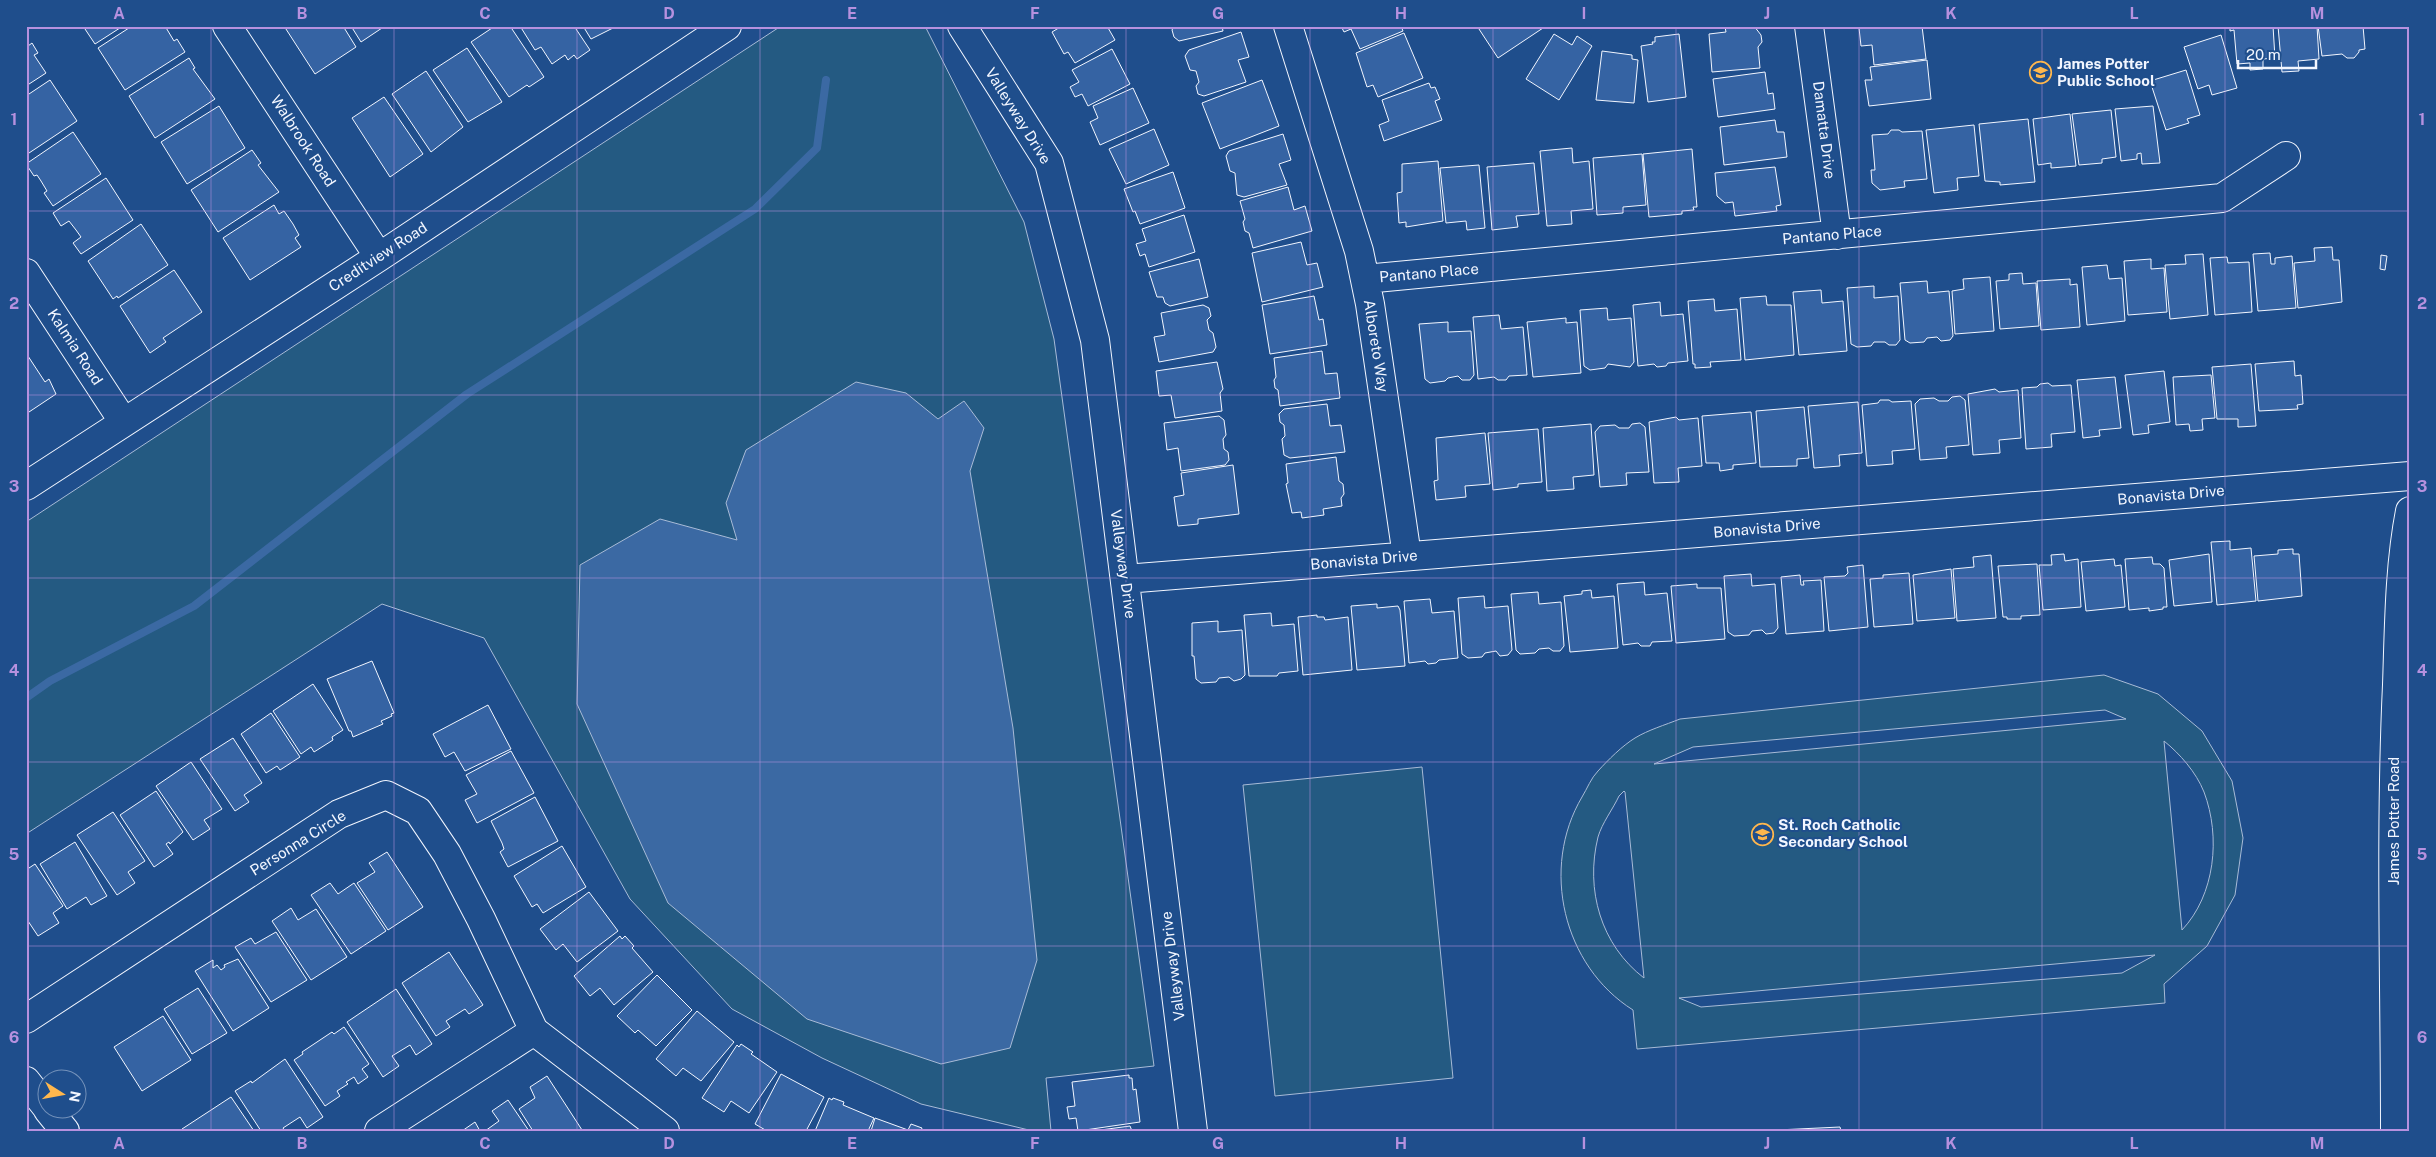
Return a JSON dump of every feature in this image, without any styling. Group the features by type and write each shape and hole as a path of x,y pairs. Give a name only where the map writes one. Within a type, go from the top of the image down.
{"street":[{"name":"Walbrook Road","path":"227,26 379,257"},
{"name":"Creditview Road","path":"26,486 123,421 379,257 728,26"},
{"name":"Valleyway Drive","path":"962,26 1048,163 1095,340 1192,1131"},
{"name":"Alboreto Way","path":"1288,26 1359,251 1365,279 1407,556"},
{"name":"Damatta Drive","path":"1809,26 1837,235"},
{"name":"Pantano Place","path":"1365,279 2222,198 2286,156"},
{"name":"Kalmia Road","path":"26,273 123,421"},
{"name":"Bonavista Drive","path":"1125,579 2410,476"},
{"name":"James Potter Road","path":"2395,1131 2394,751 2400,622 2406,533 2410,512"},
{"name":"Personna Circle","path":"26,1019 339,814 386,795 418,811 447,854 481,919 534,1031 665,1131"},
{"path":"379,1131 534,1031"},
{"path":"26,1081 38,1096"},
{"path":"56,1120 65,1131"}],"shaded area":[{"path":"781,26 925,26 1024,222 1054,339 1154,1066 1046,1078 1051,1131 1033,1131 921,1104 822,1058 732,1009 630,899 484,638 382,604 26,834 26,522"},
{"path":"856,382 906,393 938,419 964,401 984,428 970,471 1013,728 1037,960 1010,1048 941,1064 807,1019 668,903 577,704 580,565 660,519 737,540 726,503 746,450"},
{"path":"2104,675 2158,694 2202,731 2232,781 2243,838 2235,895 2207,946 2164,984 2165,1003 1637,1049 1633,1010 1609,991 1590,968 1575,942 1566,914 1561,884 1562,854 1569,825 1591,780 1596,774 1615,753 1635,738 1680,719","holes":["2105,710 2126,719 1654,764 1693,747","2164,741 2197,777 2204,792 2212,828 2212,865 2208,883 2202,900 2182,930","1625,792 1644,978 1629,965 1607,933 1600,915 1596,896 1594,857 1598,837 1619,796","2155,955 2122,973 1701,1007 1679,998"]},
{"path":"1422,767 1453,1078 1275,1096 1243,785"}],"building":[{"path":"83,26 123,26 95,44"},
{"path":"132,26 165,26 174,41 177,39 185,52 125,90 98,48"},
{"path":"284,26 343,26 356,47 315,74"},
{"path":"351,26 385,26 361,42"},
{"path":"495,26 510,26 544,77 509,97 471,42"},
{"path":"520,26 574,26 590,50 577,59 574,55 568,60 565,55 552,64 541,47 535,50"},
{"path":"583,26 617,26 591,39"},
{"path":"1062,26 1107,26 1115,40 1075,63 1068,52 1064,54 1052,32"},
{"path":"1174,26 1222,26 1223,31 1179,41 1174,37 1172,30"},
{"path":"1341,26 1401,26 1403,31 1360,49 1351,29 1344,32"},
{"path":"1477,26 1546,26 1498,58"},
{"path":"1754,26 1761,35 1762,42 1758,47 1760,68 1712,72 1709,34 1726,32 1725,27"},
{"path":"1871,26 1922,26 1926,59 1874,65 1872,45 1861,46 1859,28"},
{"path":"2230,26 2273,26 2275,58 2263,59 2263,69 2250,70 2250,63 2237,64 2234,30 2230,31"},
{"path":"2278,26 2317,26 2319,59 2298,61 2299,71 2282,72"},
{"path":"2318,26 2363,26 2365,49 2359,50 2354,58 2347,58 2342,54 2322,56"},
{"path":"1241,32 1249,57 1238,60 1246,82 1204,96 1198,94 1196,86 1199,82 1196,71 1190,70 1185,56 1189,50"},
{"path":"1404,33 1423,78 1378,97 1373,85 1367,87 1356,53"},
{"path":"1554,34 1572,45 1577,36 1592,46 1559,100 1526,79"},
{"path":"1679,34 1686,97 1648,102 1641,46 1653,44 1652,42 1655,42 1655,37"},
{"path":"2221,35 2237,88 2212,95 2209,85 2198,89 2184,47"},
{"path":"26,42 28,46 32,43 38,53 34,55 46,73 26,86"},
{"path":"467,48 502,102 468,122 433,70"},
{"path":"1112,49 1130,84 1088,106 1082,94 1075,97 1070,87 1079,82 1072,70"},
{"path":"1602,51 1632,55 1632,59 1638,60 1634,103 1596,100"},
{"path":"189,58 195,68 193,69 215,99 155,138 129,96"},
{"path":"1927,60 1931,99 1869,106 1865,80 1872,80 1870,67"},
{"path":"2186,70 2200,115 2187,119 2189,123 2166,130 2150,81"},
{"path":"426,71 463,127 431,152 392,94"},
{"path":"1765,72 1768,94 1773,93 1775,109 1718,117 1713,79"},
{"path":"50,80 77,121 26,155 26,96"},
{"path":"1262,80 1279,126 1220,149 1202,103"},
{"path":"1429,83 1431,88 1435,87 1440,99 1435,101 1442,120 1384,141 1379,125 1389,121 1382,100"},
{"path":"1133,88 1149,123 1100,145 1090,122 1098,118 1093,106"},
{"path":"384,97 423,154 390,177 352,118"},
{"path":"219,106 245,148 187,184 161,142"},
{"path":"2153,106 2160,163 2142,164 2141,153 2137,154 2137,159 2121,161 2115,109"},
{"path":"2111,110 2116,157 2102,159 2102,163 2079,165 2072,114"},
{"path":"2070,114 2076,166 2051,168 2051,163 2038,165 2033,119"},
{"path":"2028,119 2035,182 2000,185 2000,182 1985,181 1979,124"},
{"path":"1775,120 1777,132 1784,132 1787,157 1724,165 1720,127"},
{"path":"1974,125 1979,176 1957,178 1958,190 1934,193 1926,130"},
{"path":"1154,129 1169,165 1126,184 1109,149"},
{"path":"1891,130 1902,132 1922,131 1927,179 1904,181 1905,187 1880,190 1872,183 1871,170 1875,170 1872,135 1888,134"},
{"path":"73,132 101,174 53,206 44,193 47,191 41,181 37,175 34,176 26,164"},
{"path":"1283,134 1291,160 1279,164 1287,185 1244,197 1237,195 1235,173 1230,171 1226,156 1229,151"},
{"path":"1572,148 1573,163 1589,161 1593,209 1571,211 1572,224 1547,226 1540,151"},
{"path":"1692,149 1697,207 1693,207 1694,210 1682,211 1682,214 1649,217 1643,154"},
{"path":"252,150 261,163 258,165 279,192 218,232 191,190"},
{"path":"1642,154 1646,205 1623,207 1623,213 1597,215 1593,158"},
{"path":"1438,161 1443,221 1406,227 1406,222 1399,223 1397,193 1402,192 1402,164"},
{"path":"1534,163 1539,214 1516,216 1518,227 1492,230 1487,167"},
{"path":"1479,165 1485,228 1467,230 1466,221 1446,223 1440,168"},
{"path":"1775,167 1781,205 1776,206 1777,211 1735,216 1733,202 1725,203 1717,196 1715,173"},
{"path":"1173,172 1185,208 1140,224 1124,189"},
{"path":"106,178 133,220 81,254 73,243 81,237 69,221 61,226 53,213"},
{"path":"1288,187 1294,210 1305,206 1312,231 1253,248 1249,233 1245,231 1243,222 1245,219 1240,201"},
{"path":"274,205 279,214 284,211 293,224 299,235 295,238 301,247 250,280 223,238"},
{"path":"1184,215 1195,252 1149,267 1145,254 1140,256 1136,244 1146,241 1142,229"},
{"path":"141,224 168,265 118,298 117,296 113,299 88,261"},
{"path":"1301,242 1307,265 1317,263 1323,287 1262,302 1252,253"},
{"path":"2332,247 2333,260 2339,260 2342,302 2298,308 2294,263 2315,261 2314,248"},
{"path":"2270,253 2271,264 2275,264 2275,258 2292,256 2296,308 2258,311 2253,254"},
{"path":"2203,254 2208,315 2170,319 2165,265 2186,264 2185,255"},
{"path":"2381,255 2387,256 2385,270 2380,269"},
{"path":"2227,257 2228,263 2249,262 2252,312 2215,315 2210,258"},
{"path":"1199,259 1208,297 1170,306 1165,303 1163,297 1157,297 1149,272"},
{"path":"2151,259 2151,269 2164,268 2167,312 2128,315 2124,261"},
{"path":"2107,265 2109,279 2122,278 2125,321 2087,325 2082,267"},
{"path":"174,270 202,312 163,338 166,342 150,353 120,306"},
{"path":"2022,273 2023,284 2036,283 2039,326 2000,329 1996,281 2009,280 2009,274"},
{"path":"1990,277 1994,331 1955,334 1952,291 1964,289 1963,279"},
{"path":"2070,279 2070,285 2077,284 2080,327 2041,330 2037,281"},
{"path":"1927,281 1928,293 1949,291 1953,336 1950,340 1941,341 1937,337 1927,338 1924,342 1910,343 1905,340 1900,283"},
{"path":"1874,286 1874,298 1898,296 1900,340 1896,345 1874,342 1871,346 1857,347 1851,344 1847,288"},
{"path":"1821,290 1822,303 1843,301 1847,351 1799,355 1793,292"},
{"path":"1314,296 1319,320 1323,319 1327,345 1270,354 1262,305"},
{"path":"1766,296 1767,305 1791,305 1794,355 1745,360 1740,298"},
{"path":"1714,299 1715,311 1737,309 1741,360 1710,362 1711,367 1695,368 1695,364 1693,364 1688,301"},
{"path":"1660,302 1661,316 1683,314 1688,361 1668,363 1666,366 1657,367 1654,364 1638,366 1633,305"},
{"path":"1203,305 1209,308 1211,316 1207,320 1209,330 1213,333 1216,347 1213,352 1159,362 1154,337 1165,335 1161,313"},
{"path":"1607,308 1608,320 1631,318 1634,362 1630,367 1608,364 1605,368 1590,370 1584,366 1580,310"},
{"path":"1499,315 1501,329 1523,327 1527,375 1509,376 1506,380 1498,380 1494,377 1478,379 1473,317"},
{"path":"1566,318 1566,323 1577,322 1581,373 1533,377 1527,322"},
{"path":"1448,322 1448,332 1471,331 1474,375 1470,380 1462,380 1458,376 1448,378 1445,381 1430,383 1425,379 1419,324"},
{"path":"1322,351 1325,374 1337,373 1340,398 1280,406 1278,390 1275,388 1274,380 1276,377 1274,358"},
{"path":"26,353 45,382 49,379 56,394 26,414"},
{"path":"2294,361 2295,376 2301,375 2303,404 2297,405 2298,409 2259,411 2255,364"},
{"path":"1217,362 1223,389 1220,393 1222,411 1175,418 1171,395 1159,396 1156,371"},
{"path":"2251,364 2256,426 2238,427 2238,419 2217,419 2212,367"},
{"path":"2164,371 2170,422 2148,425 2149,433 2133,435 2125,375"},
{"path":"2211,375 2215,418 2202,419 2203,430 2190,431 2189,424 2176,425 2173,377"},
{"path":"2115,377 2121,428 2099,430 2100,436 2083,438 2077,380"},
{"path":"2048,383 2052,386 2071,385 2075,432 2051,434 2052,447 2026,449 2022,388 2037,387 2040,384"},
{"path":"1995,389 1999,392 2018,390 2021,438 1999,440 2000,453 1973,455 1968,394"},
{"path":"1960,396 1965,400 1969,445 1946,447 1947,458 1920,460 1915,404 1920,399 1934,398 1939,401 1948,401 1952,397"},
{"path":"1880,400 1892,402 1911,401 1915,449 1892,451 1893,464 1867,466 1862,405 1878,403"},
{"path":"1858,402 1862,453 1839,455 1840,466 1814,468 1808,406"},
{"path":"1327,404 1330,426 1341,425 1345,452 1290,458 1284,455 1282,439 1285,436 1284,425 1280,422 1279,414 1284,409"},
{"path":"1804,407 1809,458 1797,459 1797,466 1760,467 1756,411"},
{"path":"1751,412 1756,463 1733,465 1733,469 1720,471 1719,463 1706,463 1702,416"},
{"path":"1219,416 1224,420 1226,435 1223,439 1224,449 1228,452 1229,460 1225,465 1181,471 1178,448 1167,450 1164,423"},
{"path":"1676,417 1679,420 1698,418 1702,466 1678,468 1679,482 1654,483 1649,422"},
{"path":"1640,423 1645,427 1649,472 1626,473 1627,485 1600,487 1595,432 1600,426 1615,425 1619,428 1629,428 1632,424"},
{"path":"1591,424 1594,475 1573,477 1574,489 1547,491 1543,428"},
{"path":"1538,429 1542,482 1518,484 1518,487 1493,490 1488,433"},
{"path":"1485,433 1490,484 1465,486 1466,497 1436,500 1434,481 1438,480 1436,438"},
{"path":"1336,457 1339,481 1343,484 1342,506 1323,509 1324,515 1302,518 1301,512 1292,513 1286,484 1288,483 1286,464"},
{"path":"1233,465 1239,514 1198,519 1198,524 1178,526 1174,497 1184,495 1181,473"},
{"path":"2230,541 2230,550 2251,548 2256,601 2217,605 2211,542"},
{"path":"2293,549 2293,554 2299,554 2302,596 2258,601 2254,556 2278,554 2278,550"},
{"path":"2064,554 2065,561 2078,559 2081,607 2043,610 2039,565 2052,565 2051,555"},
{"path":"2209,554 2212,602 2174,606 2169,560"},
{"path":"1991,555 1996,618 1957,621 1953,569 1974,567 1973,557"},
{"path":"2152,557 2153,564 2160,564 2164,568 2167,607 2149,611 2149,608 2129,610 2125,559"},
{"path":"2114,559 2115,566 2121,565 2125,607 2086,611 2081,562"},
{"path":"2037,564 2040,615 2021,616 2021,619 2007,619 2007,617 2003,617 1998,566"},
{"path":"1863,565 1868,627 1829,631 1824,577 1845,576 1848,573 1847,567"},
{"path":"1951,569 1955,618 1917,621 1913,575"},
{"path":"1909,573 1913,624 1874,627 1870,579 1883,578 1883,575"},
{"path":"1751,574 1752,586 1775,584 1778,628 1774,633 1766,634 1762,630 1752,631 1749,635 1734,636 1728,632 1724,576"},
{"path":"1800,575 1801,585 1804,585 1803,581 1821,580 1824,631 1786,634 1781,577"},
{"path":"1644,582 1645,595 1667,593 1672,641 1652,642 1650,646 1641,646 1638,643 1623,645 1617,584"},
{"path":"1697,584 1697,588 1721,588 1725,639 1676,643 1671,586"},
{"path":"1591,590 1592,598 1614,596 1618,648 1570,652 1564,596 1582,594 1582,591"},
{"path":"1538,592 1539,604 1561,602 1564,646 1560,651 1553,651 1549,648 1539,649 1535,653 1520,654 1516,650 1511,594"},
{"path":"1484,596 1485,608 1508,606 1512,650 1508,655 1500,656 1496,651 1485,653 1482,657 1468,658 1462,654 1458,598"},
{"path":"1430,599 1432,613 1454,611 1458,658 1439,660 1436,663 1428,664 1425,661 1409,663 1404,601"},
{"path":"1377,604 1377,608 1398,606 1400,610 1405,666 1357,670 1351,606"},
{"path":"1271,613 1272,626 1294,624 1298,671 1279,673 1277,676 1249,676 1244,615"},
{"path":"1317,615 1317,617 1324,617 1325,620 1348,617 1352,670 1303,675 1298,617"},
{"path":"1218,621 1218,632 1242,630 1245,675 1241,679 1234,681 1229,677 1219,678 1216,682 1201,683 1196,679 1194,656 1192,656 1192,623"},
{"path":"372,661 394,713 391,714 392,716 381,721 383,724 353,737 327,679"},
{"path":"313,684 343,730 332,737 333,740 314,752 311,747 301,754 273,711"},
{"path":"488,705 511,749 465,771 454,752 445,757 433,734"},
{"path":"271,713 300,757 280,770 277,766 266,773 241,734"},
{"path":"233,738 262,783 244,795 249,802 235,811 200,759"},
{"path":"511,751 534,793 477,823 465,800 477,794 466,775"},
{"path":"191,762 222,809 204,820 210,829 193,840 156,786"},
{"path":"156,791 183,832 170,844 169,842 166,844 173,854 154,867 120,815"},
{"path":"535,797 558,841 508,867 500,852 504,849 502,843 491,821"},
{"path":"113,812 145,861 128,872 135,883 117,895 77,835"},
{"path":"75,842 107,896 91,905 86,897 67,909 40,864"},
{"path":"562,846 586,887 543,913 537,904 532,907 514,876"},
{"path":"387,852 423,907 388,930 357,883 375,872 369,863"},
{"path":"35,864 63,906 53,913 59,923 38,936 26,918 26,870"},
{"path":"330,883 338,894 354,883 386,931 351,954 311,895"},
{"path":"589,892 618,931 577,962 563,944 556,950 540,929"},
{"path":"291,908 298,920 316,909 347,957 311,980 272,921"},
{"path":"276,932 307,980 271,1002 235,947 251,938 255,944"},
{"path":"620,936 622,939 625,936 634,946 632,948 653,972 614,1005 600,988 590,996 574,976"},
{"path":"449,952 483,1005 469,1014 465,1009 446,1021 450,1027 436,1036 402,983"},
{"path":"238,959 269,1008 233,1031 195,971 213,960 213,968 217,965 221,970 225,967 224,965"},
{"path":"657,975 692,1010 656,1046 638,1030 635,1033 617,1016"},
{"path":"198,988 227,1033 192,1054 164,1009"},
{"path":"396,989 432,1044 416,1055 410,1045 392,1056 399,1066 383,1077 347,1022"},
{"path":"697,1011 734,1042 701,1081 683,1068 676,1076 656,1059"},
{"path":"163,1016 191,1060 142,1091 114,1047"},
{"path":"344,1027 369,1064 362,1069 368,1077 358,1084 354,1077 346,1082 348,1084 337,1091 340,1096 325,1106 294,1060 303,1054 302,1052 332,1032 334,1034"},
{"path":"741,1044 753,1052 751,1054 777,1072 749,1113 731,1101 724,1112 702,1098 737,1045 739,1047"},
{"path":"285,1059 323,1117 307,1128 300,1117 283,1128 285,1131 261,1131 235,1091 251,1081 252,1083"},
{"path":"781,1074 824,1097 806,1131 767,1131 755,1124"},
{"path":"1129,1075 1129,1078 1132,1078 1133,1090 1136,1089 1140,1122 1078,1131 1076,1118 1069,1119 1067,1107 1075,1106 1072,1082"},
{"path":"547,1076 581,1131 533,1131 519,1109 535,1098 530,1087"},
{"path":"231,1097 254,1131 183,1131 182,1129"},
{"path":"829,1098 844,1102 843,1105 874,1118 868,1131 815,1131"},
{"path":"508,1100 529,1131 485,1131 499,1121 492,1111"},
{"path":"875,1118 908,1130 911,1124 922,1128 921,1131 871,1131"},
{"path":"475,1122 480,1131 462,1131"},
{"path":"1130,1126 1132,1131 1093,1131"},
{"path":"1840,1127 1841,1131 1756,1131"}],"waterway":[{"path":"26,698 50,681 194,606 467,394 755,209 817,148 826,80"}],"place":[{"name":"James Potter Public School","path":"2041,73"},
{"name":"St. Roch Catholic Secondary School","path":"1762,834"}]}
